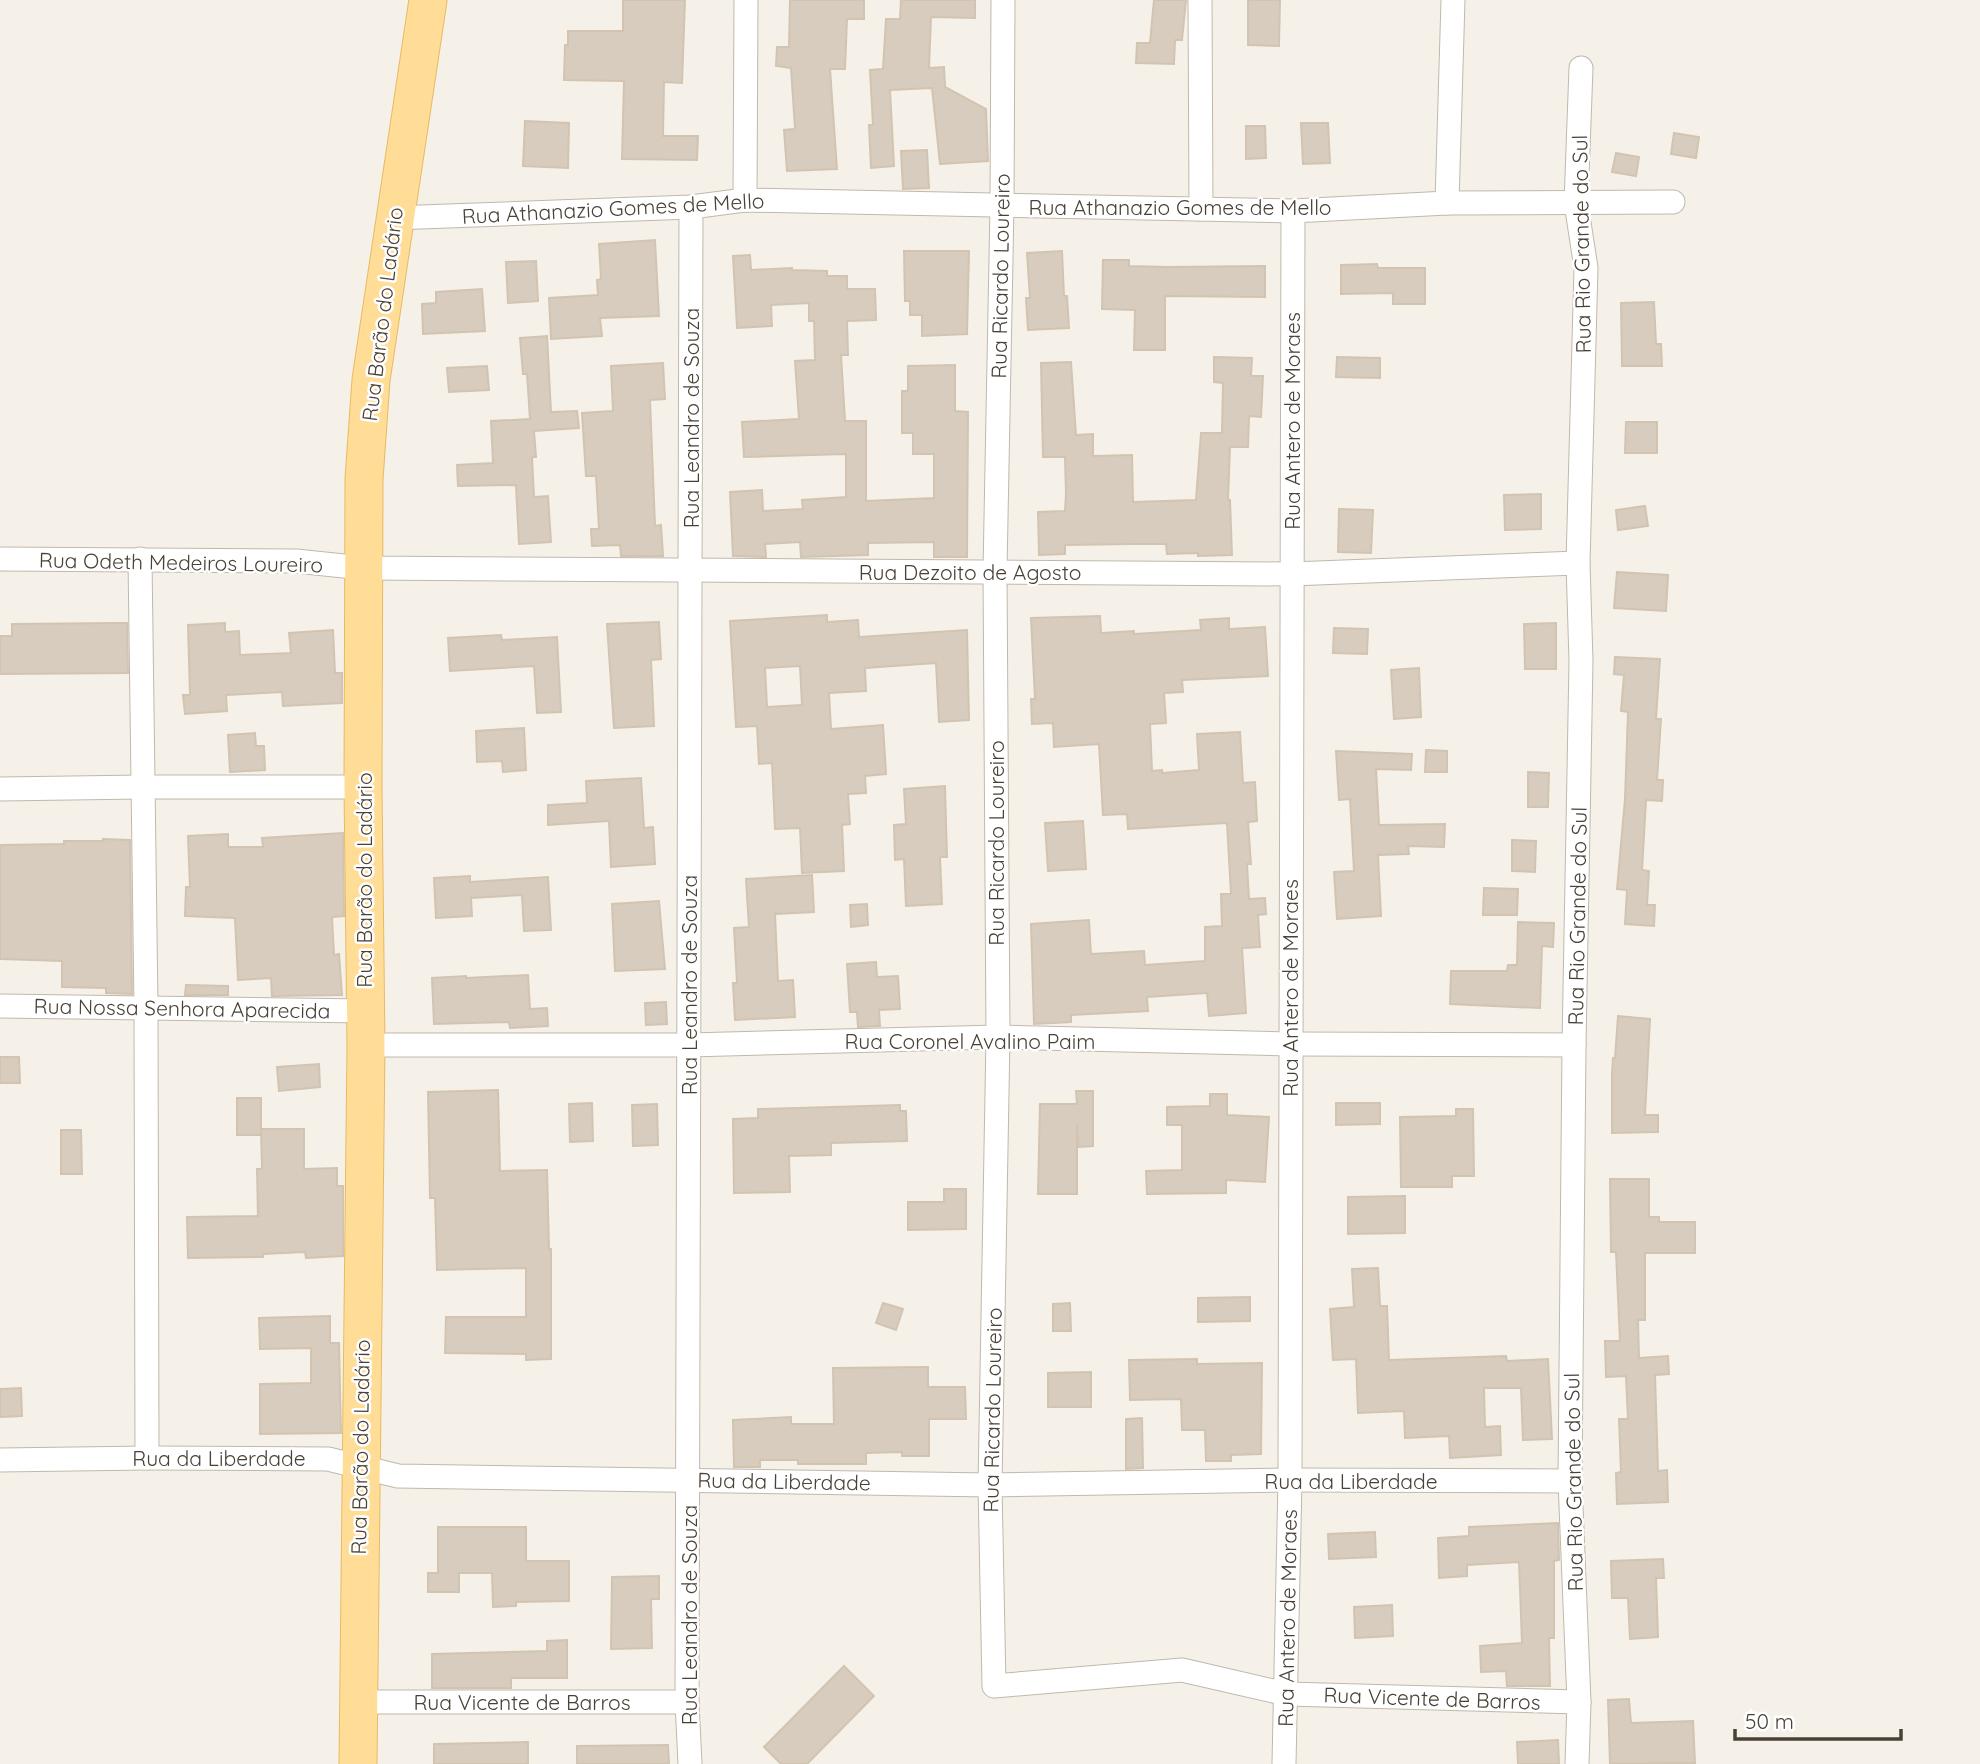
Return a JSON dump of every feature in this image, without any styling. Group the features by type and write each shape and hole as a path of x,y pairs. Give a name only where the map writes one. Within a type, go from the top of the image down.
{"main road":[{"name":"Rua Barão do Ladário","path":"358,1764 365,1028 364,479 371,380 393,218 428,0"}],"street":[{"path":"745,200 746,0"},
{"name":"Rua Ricardo Loureiro","path":"994,1686 990,1485 998,1037 995,571 1003,0"},
{"path":"1200,0 1202,209"},
{"path":"1447,203 1453,0"},
{"name":"Rua Rio Grande do Sul","path":"1577,1764 1579,1702 1570,1481 1581,661 1578,563 1586,268 1576,203 1581,68"},
{"name":"Rua Athanazio Gomes de Mello","path":"393,218 691,207 745,200 1293,211 1447,203 1673,202"},
{"name":"Rua Leandro de Souza","path":"690,1764 687,1702 691,207"},
{"name":"Rua Antero de Moraes","path":"1284,1764 1290,1480 1293,211"},
{"name":"Rua Odeth Medeiros Loureiro","path":"0,559 296,561 363,568"},
{"path":"140,559 146,1006 146,1458"},
{"name":"Rua Dezoito de Agosto","path":"363,568 1291,573 1578,563"},
{"path":"0,789 363,787"},
{"name":"Rua Nossa Senhora Aparecida","path":"0,1006 146,1006 365,1028"},
{"name":"Rua Coronel Avalino Paim","path":"365,1028 689,1045 998,1037 1289,1044 1574,1045"},
{"name":"Rua da Liberdade","path":"0,1460 328,1458 398,1476 990,1485 1290,1480 1570,1481"},
{"name":"Rua Vicente de Barros","path":"994,1686 1182,1671 1286,1694 1579,1702"},
{"name":"Rua Vicente de Barros","path":"357,1702 687,1702"}],"building":[{"path":"623,0 685,0 682,83 664,82 663,136 698,136 697,160 622,159 624,81 564,80 568,31 623,31"},
{"path":"790,0 864,0 864,19 847,19 845,69 830,69 837,169 787,171 784,130 795,129 791,68 776,66 777,47 789,47"},
{"path":"901,0 975,0 975,18 931,17 929,68 944,67 945,87 986,109 988,161 940,164 932,88 890,90 894,166 871,168 869,125 873,125 870,70 883,69 886,19 900,19"},
{"path":"1154,0 1186,0 1182,40 1175,40 1174,64 1136,63 1137,43 1150,43"},
{"path":"1248,0 1280,0 1279,46 1248,45"},
{"path":"525,121 569,123 568,168 523,166"},
{"path":"1301,123 1328,123 1330,163 1303,164"},
{"path":"1246,126 1265,126 1266,158 1246,159"},
{"path":"1674,133 1699,137 1696,158 1671,154"},
{"path":"927,150 929,188 903,189 901,151"},
{"path":"1616,153 1639,157 1636,176 1612,172"},
{"path":"655,240 659,316 600,318 602,336 551,339 549,298 598,295 597,280 601,279 599,244"},
{"path":"904,251 969,251 967,334 922,336 922,315 910,315 910,301 905,301"},
{"path":"1062,251 1069,328 1028,330 1026,298 1030,298 1027,253"},
{"path":"750,255 751,270 792,268 827,271 827,276 847,276 847,289 875,289 876,320 847,321 848,355 841,355 845,421 866,421 866,501 934,498 934,454 913,454 913,433 902,433 902,391 908,391 908,366 955,365 955,411 968,412 967,557 934,557 934,542 868,543 868,555 801,557 800,542 765,544 766,557 733,556 730,492 762,490 763,511 803,509 802,500 846,497 846,454 744,457 742,422 799,419 795,361 815,360 814,321 809,321 809,303 771,305 772,326 737,328 733,256"},
{"path":"1103,260 1129,260 1129,266 1265,266 1265,297 1165,296 1165,350 1134,350 1135,310 1102,309"},
{"path":"536,261 538,301 508,303 506,262"},
{"path":"1377,264 1378,268 1425,268 1425,304 1393,304 1393,293 1341,294 1341,265"},
{"path":"482,289 485,331 423,334 422,304 436,303 436,292"},
{"path":"1654,302 1656,344 1661,344 1662,366 1622,366 1621,303"},
{"path":"547,336 551,412 577,411 579,428 534,431 534,497 548,496 551,542 519,544 516,485 458,486 457,465 493,463 491,421 530,419 527,374 523,374 520,338"},
{"path":"1214,357 1252,358 1251,376 1263,376 1261,417 1249,416 1248,447 1230,447 1228,500 1232,555 1167,554 1166,544 1132,544 1065,545 1065,554 1039,555 1038,512 1065,511 1066,494 1065,457 1043,457 1041,363 1071,362 1076,435 1093,434 1093,456 1132,455 1133,502 1196,500 1201,433 1222,433 1223,383 1214,382"},
{"path":"1337,357 1380,358 1380,378 1336,377"},
{"path":"663,363 665,399 650,400 655,526 661,525 663,556 621,556 620,545 592,546 591,529 599,529 596,476 586,476 582,413 613,411 611,366"},
{"path":"487,366 489,390 449,392 447,368"},
{"path":"1626,422 1657,422 1657,453 1625,453"},
{"path":"1541,494 1541,529 1505,530 1504,495"},
{"path":"1645,506 1648,526 1618,530 1616,510"},
{"path":"1339,509 1373,510 1371,553 1338,552"},
{"path":"1617,572 1668,575 1666,611 1614,608"},
{"path":"827,615 827,622 858,620 859,637 967,630 969,720 939,722 936,663 865,668 866,691 829,693 831,729 883,725 886,774 865,776 866,793 848,794 850,824 842,825 844,871 802,873 800,828 775,829 772,763 759,764 757,726 736,727 730,621","holes":["800,666 802,705 767,707 765,668"]},
{"path":"1100,616 1101,633 1201,630 1200,620 1229,618 1229,629 1265,627 1268,676 1182,680 1183,692 1164,693 1166,723 1150,724 1152,771 1162,770 1162,773 1199,770 1197,734 1240,732 1243,783 1255,782 1257,821 1248,822 1251,864 1247,864 1249,899 1265,898 1266,914 1258,915 1260,947 1242,948 1246,1013 1209,1016 1207,993 1147,997 1148,1011 1071,1015 1071,1022 1034,1024 1031,924 1089,920 1091,954 1144,951 1145,965 1205,961 1205,927 1222,926 1221,894 1231,894 1227,823 1128,829 1127,814 1103,815 1099,744 1054,747 1053,723 1032,724 1031,699 1035,699 1031,618"},
{"path":"659,622 661,659 651,660 654,726 614,728 607,624"},
{"path":"127,623 128,673 0,674 0,636 12,636 12,624"},
{"path":"225,623 225,632 239,631 240,655 291,653 289,633 333,630 335,673 342,673 342,703 283,706 282,692 226,695 227,711 185,714 183,695 190,695 188,625"},
{"path":"1556,623 1556,669 1525,669 1524,624"},
{"path":"1334,628 1368,629 1367,654 1333,653"},
{"path":"501,635 502,640 557,637 561,712 537,713 534,666 450,671 448,638"},
{"path":"1615,657 1660,659 1656,719 1661,719 1657,780 1663,780 1662,801 1646,800 1642,870 1649,871 1647,905 1655,905 1654,926 1625,924 1627,890 1617,889 1625,799 1628,712 1621,711 1624,675 1614,674"},
{"path":"1419,668 1421,717 1394,719 1391,670"},
{"path":"524,728 526,770 503,772 502,761 477,762 476,731"},
{"path":"255,733 256,746 264,746 265,770 230,772 228,735"},
{"path":"1426,750 1447,751 1447,772 1425,772"},
{"path":"1336,751 1412,754 1411,770 1376,769 1379,825 1445,824 1444,847 1408,846 1409,854 1378,855 1381,916 1337,919 1334,872 1354,871 1350,799 1339,800"},
{"path":"1528,772 1549,773 1548,807 1528,807"},
{"path":"641,778 644,828 653,827 655,864 611,867 609,821 548,825 548,805 587,803 586,781"},
{"path":"945,786 947,857 940,857 942,904 906,906 904,859 895,860 894,825 906,824 904,789"},
{"path":"1083,821 1086,869 1048,871 1045,823"},
{"path":"343,833 344,916 332,917 334,955 339,954 342,995 272,996 271,978 238,980 235,918 185,916 186,887 190,887 188,836 228,834 228,847 263,847 262,838"},
{"path":"130,840 132,994 106,993 106,988 62,987 62,961 0,959 0,845 64,844 64,841"},
{"path":"1512,840 1536,841 1535,872 1512,871"},
{"path":"812,875 814,912 775,914 778,981 793,980 795,1017 735,1020 733,983 737,983 734,928 749,927 746,879"},
{"path":"470,876 470,882 548,877 551,930 524,931 522,895 471,898 472,916 436,918 434,878"},
{"path":"1484,888 1518,889 1517,915 1483,915"},
{"path":"659,901 665,969 615,971 612,904"},
{"path":"867,904 868,925 851,927 850,905"},
{"path":"1518,922 1554,923 1553,947 1542,946 1540,1008 1450,1004 1451,971 1507,971 1508,965 1517,965"},
{"path":"876,962 877,977 898,976 900,1009 879,1010 880,1026 858,1027 857,1012 850,1012 847,964"},
{"path":"528,975 530,1009 547,1008 548,1026 510,1028 509,1022 434,1024 432,978"},
{"path":"186,985 228,986 228,995 185,995"},
{"path":"666,1002 667,1024 646,1025 645,1003"},
{"path":"1618,1016 1650,1019 1645,1115 1658,1115 1658,1132 1612,1133 1612,1075"},
{"path":"0,1057 19,1057 20,1083 0,1083"},
{"path":"319,1064 320,1087 279,1091 277,1067"},
{"path":"498,1090 500,1171 547,1170 551,1249 551,1359 526,1360 526,1354 445,1353 446,1317 526,1317 526,1268 437,1270 435,1198 430,1198 428,1092"},
{"path":"1076,1091 1093,1091 1093,1146 1078,1147 1077,1124 1077,1194 1038,1194 1040,1104 1077,1104"},
{"path":"1210,1094 1227,1094 1227,1115 1269,1117 1265,1182 1226,1180 1226,1193 1147,1194 1146,1171 1182,1170 1182,1125 1167,1125 1167,1107 1210,1106"},
{"path":"237,1098 261,1098 261,1135 237,1135"},
{"path":"592,1103 593,1141 570,1142 569,1104"},
{"path":"1336,1103 1380,1103 1380,1124 1336,1125"},
{"path":"657,1104 658,1145 633,1146 632,1105"},
{"path":"900,1105 900,1111 906,1111 907,1141 831,1143 831,1155 789,1156 790,1192 734,1193 733,1119 758,1118 758,1109"},
{"path":"1456,1109 1473,1109 1474,1176 1452,1176 1452,1187 1401,1187 1400,1117 1456,1116"},
{"path":"261,1129 304,1129 304,1169 337,1168 337,1186 343,1186 343,1256 306,1258 305,1252 263,1254 263,1257 188,1258 187,1217 258,1216 257,1169 262,1169"},
{"path":"61,1130 81,1130 82,1174 61,1174"},
{"path":"1610,1179 1649,1179 1649,1217 1659,1217 1659,1222 1695,1222 1695,1253 1645,1253 1645,1320 1638,1320 1639,1358 1668,1356 1669,1374 1655,1375 1658,1471 1667,1470 1668,1502 1617,1504 1616,1473 1621,1472 1619,1419 1628,1419 1626,1376 1606,1377 1605,1341 1620,1341 1616,1252 1611,1252"},
{"path":"944,1189 966,1189 966,1229 908,1230 908,1202 944,1202"},
{"path":"1405,1196 1405,1233 1348,1234 1348,1197"},
{"path":"1378,1268 1380,1306 1387,1306 1389,1360 1506,1356 1507,1361 1548,1359 1552,1439 1523,1440 1521,1388 1484,1388 1485,1427 1500,1426 1501,1455 1450,1458 1449,1436 1405,1438 1404,1411 1358,1413 1356,1359 1333,1360 1330,1309 1354,1307 1352,1269"},
{"path":"1250,1297 1250,1321 1198,1322 1198,1298"},
{"path":"883,1303 903,1309 896,1330 876,1323"},
{"path":"1070,1303 1071,1331 1053,1331 1053,1304"},
{"path":"330,1316 330,1343 339,1343 341,1433 260,1434 260,1384 311,1383 311,1348 260,1349 259,1318"},
{"path":"1197,1359 1197,1364 1262,1363 1261,1454 1231,1455 1231,1461 1206,1461 1205,1430 1182,1430 1181,1399 1130,1400 1129,1360"},
{"path":"928,1367 928,1387 965,1387 966,1419 929,1419 929,1456 902,1456 902,1452 866,1453 866,1464 798,1464 798,1460 760,1460 760,1467 734,1467 733,1420 791,1417 791,1424 834,1424 833,1368"},
{"path":"1091,1372 1091,1407 1048,1407 1048,1373"},
{"path":"21,1388 22,1416 0,1417 0,1389"},
{"path":"1142,1418 1143,1468 1126,1469 1126,1419"},
{"path":"1558,1523 1559,1560 1554,1561 1554,1638 1549,1638 1550,1686 1507,1686 1506,1671 1481,1672 1480,1646 1522,1643 1519,1562 1467,1565 1467,1576 1439,1578 1438,1538 1469,1536 1469,1527"},
{"path":"438,1527 526,1527 526,1561 569,1561 569,1601 516,1602 516,1606 493,1607 492,1573 459,1573 459,1592 428,1592 428,1573 438,1573"},
{"path":"1375,1532 1376,1557 1329,1559 1328,1534"},
{"path":"1663,1559 1664,1578 1656,1578 1658,1637 1630,1639 1628,1598 1612,1598 1611,1561"},
{"path":"659,1576 659,1599 651,1599 652,1648 611,1649 612,1577"},
{"path":"1392,1605 1393,1636 1355,1638 1354,1607"},
{"path":"567,1640 567,1678 511,1678 511,1688 432,1688 432,1654 547,1651 547,1641"},
{"path":"844,1666 874,1696 807,1764 781,1764 764,1747"},
{"path":"1629,1699 1631,1723 1693,1721 1695,1763 1610,1764 1608,1700"},
{"path":"1558,1740 1559,1764 1518,1764 1517,1742"},
{"path":"528,1742 528,1764 434,1764 434,1744"},
{"path":"668,1745 669,1764 577,1764 577,1746"}]}
